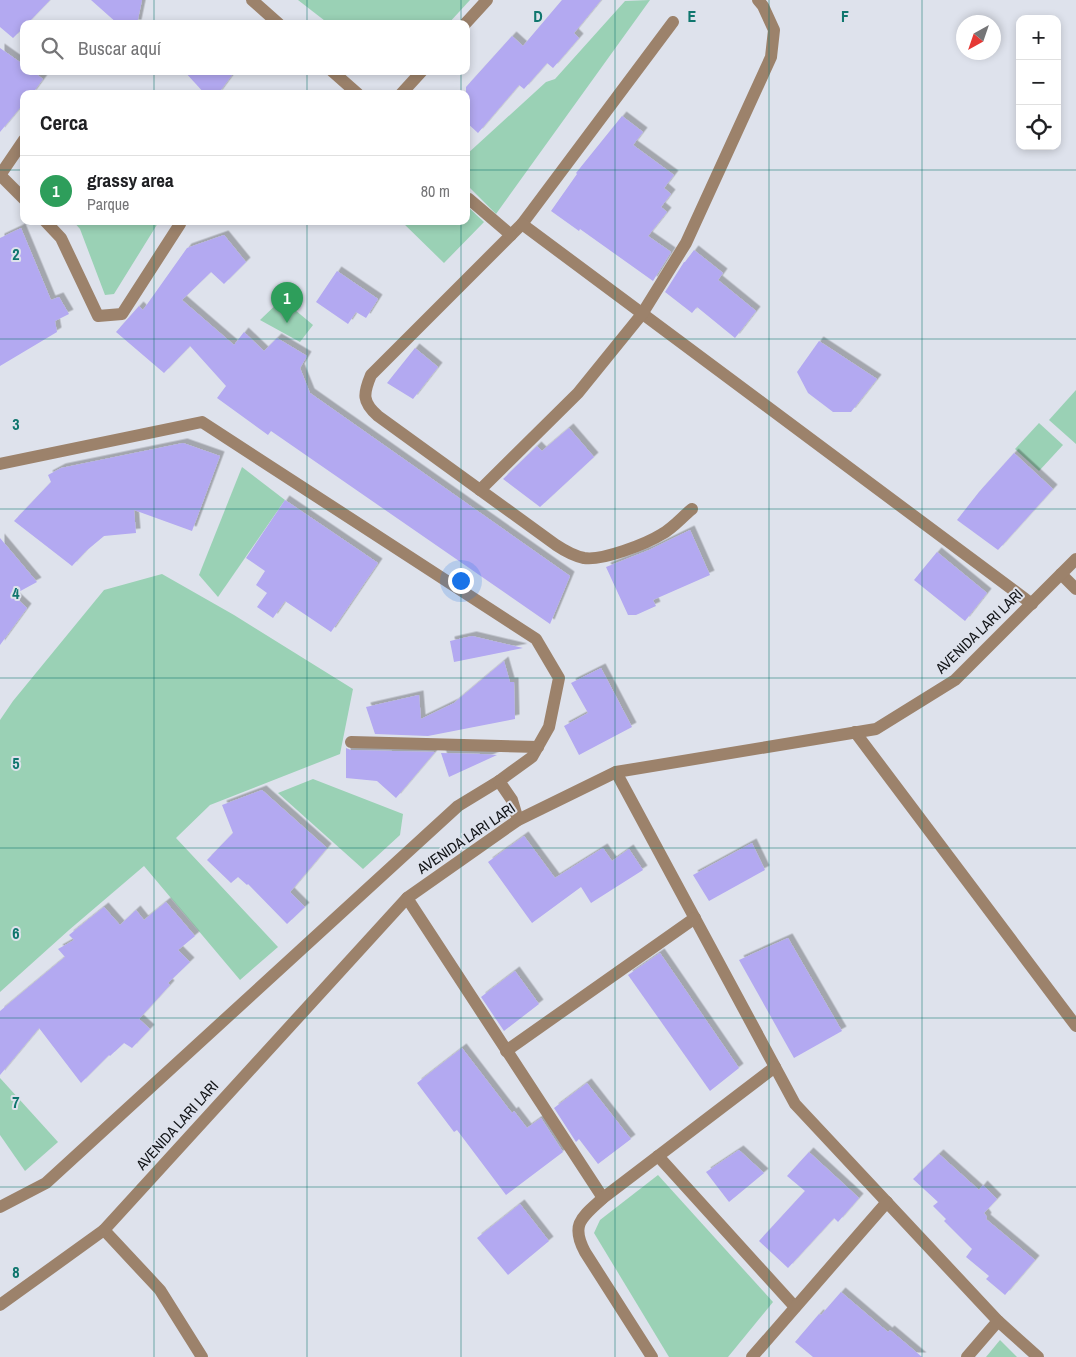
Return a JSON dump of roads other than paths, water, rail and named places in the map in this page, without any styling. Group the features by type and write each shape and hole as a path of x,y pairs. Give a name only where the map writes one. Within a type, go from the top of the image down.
{"street":[{"path":"252,0 274,20"},
{"path":"469,20 487,0"},
{"path":"480,490 578,393 642,314 686,243 771,57 774,30 763,6 758,0"},
{"path":"674,22 522,224 370,375 365,398 370,408 378,416 570,554 586,558 601,558 617,553 662,534 692,509"},
{"path":"337,75 353,90"},
{"path":"405,90 418,75"},
{"path":"20,146 0,175 20,195"},
{"path":"470,199 511,235"},
{"path":"522,224 1032,604"},
{"path":"49,225 61,238 98,316 122,314 179,225"},
{"path":"0,464 202,422 536,638 559,678 549,727 532,757 500,781 458,806 46,1183 0,1207"},
{"name":"AVENIDA LARI LARI","path":"0,1305 104,1230 407,898 518,820 616,772 876,729 955,680 1076,559"},
{"path":"1061,574 1076,589"},
{"path":"855,732 1076,1026"},
{"path":"352,742 538,747"},
{"path":"616,772 795,1104 998,1321 1038,1357"},
{"path":"500,781 512,800 518,820"},
{"path":"407,898 603,1198"},
{"path":"506,1051 695,918"},
{"path":"652,1357 579,1241 577,1232 580,1222 586,1213 603,1198 775,1067"},
{"path":"658,1156 795,1307"},
{"path":"752,1357 887,1202"},
{"path":"104,1230 160,1290 202,1357"},
{"path":"967,1357 998,1321"}],"place":[{"name":"grassy area","path":"287,323"}]}
